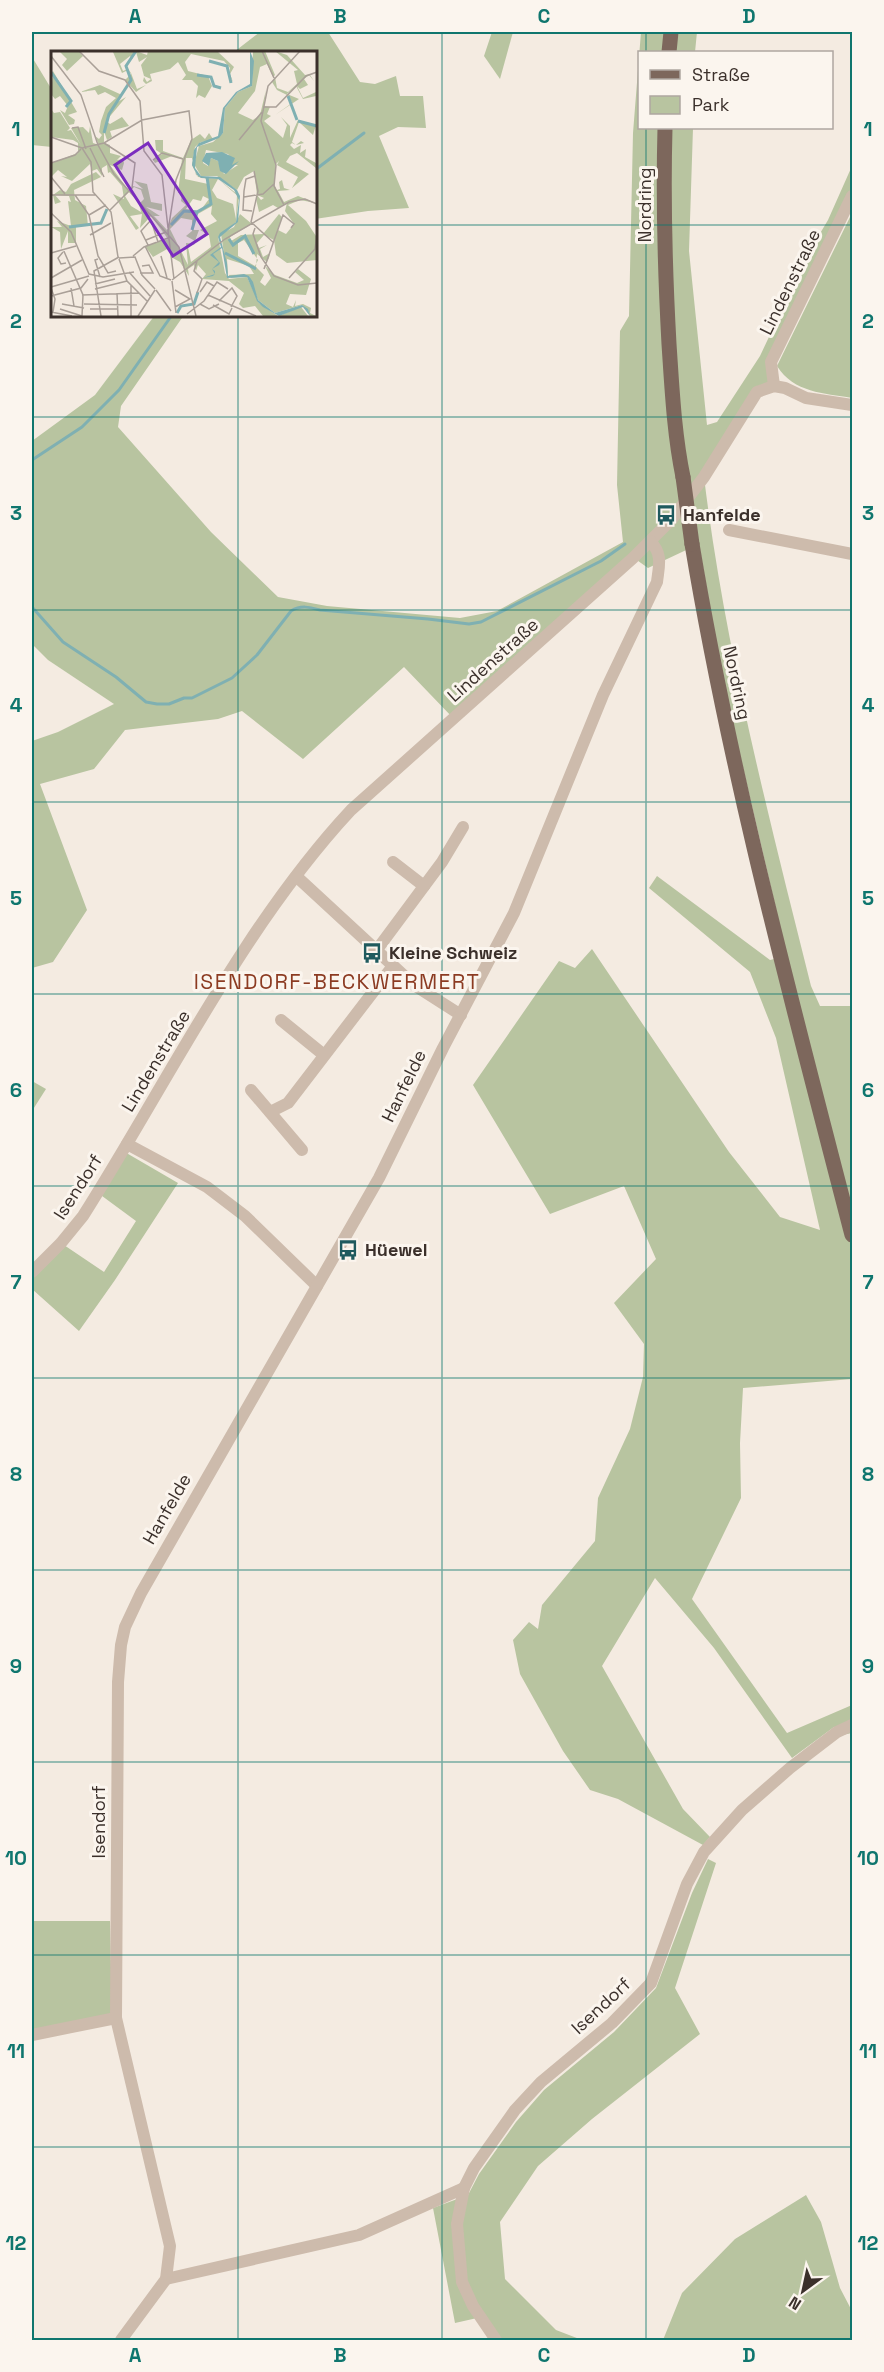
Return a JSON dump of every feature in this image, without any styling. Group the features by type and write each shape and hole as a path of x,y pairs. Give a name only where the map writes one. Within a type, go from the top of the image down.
{"main road":[{"path":"669,51 671,32"},
{"name":"Nordring","path":"665,129 663,201 671,375 692,544 709,649 780,959 852,1235"}],"street":[{"name":"Lindenstraße","path":"127,1144 238,959 329,834 351,810 413,753 555,629 650,541 676,513 704,477 757,392 774,386 771,362 852,196"},
{"path":"774,386 806,398 852,405"},
{"path":"729,530 852,554"},
{"name":"Hanfelde","path":"125,1627 160,1558 379,1178 514,913 603,695 657,582 658,549 650,541"},
{"path":"376,951 442,862 463,827"},
{"path":"393,862 424,886"},
{"path":"297,877 414,985 461,1015"},
{"path":"270,1112 288,1103 393,966"},
{"path":"281,1020 324,1055"},
{"path":"251,1090 302,1150"},
{"path":"127,1144 214,1192 245,1216 317,1286"},
{"name":"Isendorf","path":"32,1272 74,1228 127,1144"},
{"name":"Isendorf","path":"121,2340 166,2279 170,2246 116,2018 118,1682 125,1627"},
{"name":"Isendorf","path":"496,2340 473,2306 462,2282 457,2224 464,2188 474,2168 516,2110 541,2082 612,2024 651,1983 687,1884 704,1852 742,1810 790,1768 837,1732 852,1725"},
{"path":"32,2035 116,2018"},
{"path":"166,2279 359,2235 464,2188"}],"green space":[{"path":"260,32 328,32 360,82 375,84 396,76 400,96 423,96 426,128 398,127 379,136 409,208 316,219 316,51 235,51"},
{"path":"492,32 513,32 500,79 484,56"},
{"path":"641,32 697,32 695,51 639,51"},
{"path":"32,57 51,88 51,147 32,145"},
{"path":"638,70 638,129 693,129 689,251 707,425 717,422 760,356 809,252 828,220 852,166 852,196 771,362 774,386 765,389 704,477 736,669 764,796 811,986 820,1006 852,1006 852,1379 743,1388 740,1443 741,1498 692,1599 787,1733 852,1705 852,1733 842,1735 834,1727 792,1758 714,1648 655,1578 602,1666 683,1809 710,1837 703,1845 618,1799 590,1790 563,1751 520,1674 513,1640 529,1622 538,1629 542,1605 595,1541 598,1498 630,1429 643,1377 644,1344 614,1303 656,1259 624,1186 550,1214 473,1085 559,961 575,968 592,949 729,1152 780,1217 820,1230 776,1038 750,972 649,888 657,876 770,960 787,956 723,682 699,544 648,568 634,558 454,719 404,667 303,759 242,711 218,719 125,730 94,769 40,784 87,910 53,962 32,968 32,741 58,732 114,704 48,660 32,644 32,441 95,395 154,316 183,316 121,406 118,427 211,532 278,597 327,606 460,618 497,611 623,542 617,485 620,331 629,316 633,133"},
{"path":"852,213 852,398 820,393 801,387 784,375 777,366"},
{"path":"32,1081 46,1089 32,1111"},
{"path":"123,1151 178,1183 79,1331 32,1289 32,1272 61,1243 104,1272 136,1221 98,1193"},
{"path":"708,1859 716,1863 675,1988 700,2034 592,2119 538,2166 500,2222 505,2279 556,2330 582,2340 502,2340 486,2316 455,2323 433,2208 468,2195 479,2174 516,2122 544,2090 614,2032 656,1988 692,1893"},
{"path":"32,1921 110,1921 112,2015 32,2031"},
{"path":"806,2195 821,2222 840,2288 852,2311 852,2340 663,2340 682,2293 735,2239"}],"waterway":[{"path":"316,169 364,133"},
{"path":"32,460 82,427 119,390 171,316"},
{"path":"32,607 63,642 116,677 146,702 169,704 184,698 192,698 232,678 257,655 291,611 295,609 309,607 320,610 469,624 481,622 601,561 625,544"}],"place":[{"name":"Hanfelde","path":"666,515"},
{"name":"Kleine Schweiz","path":"372,953"},
{"name":"Hüewel","path":"348,1250"}],"district":[{"name":"ISENDORF-BECKWERMERT","path":"337,982"}]}
